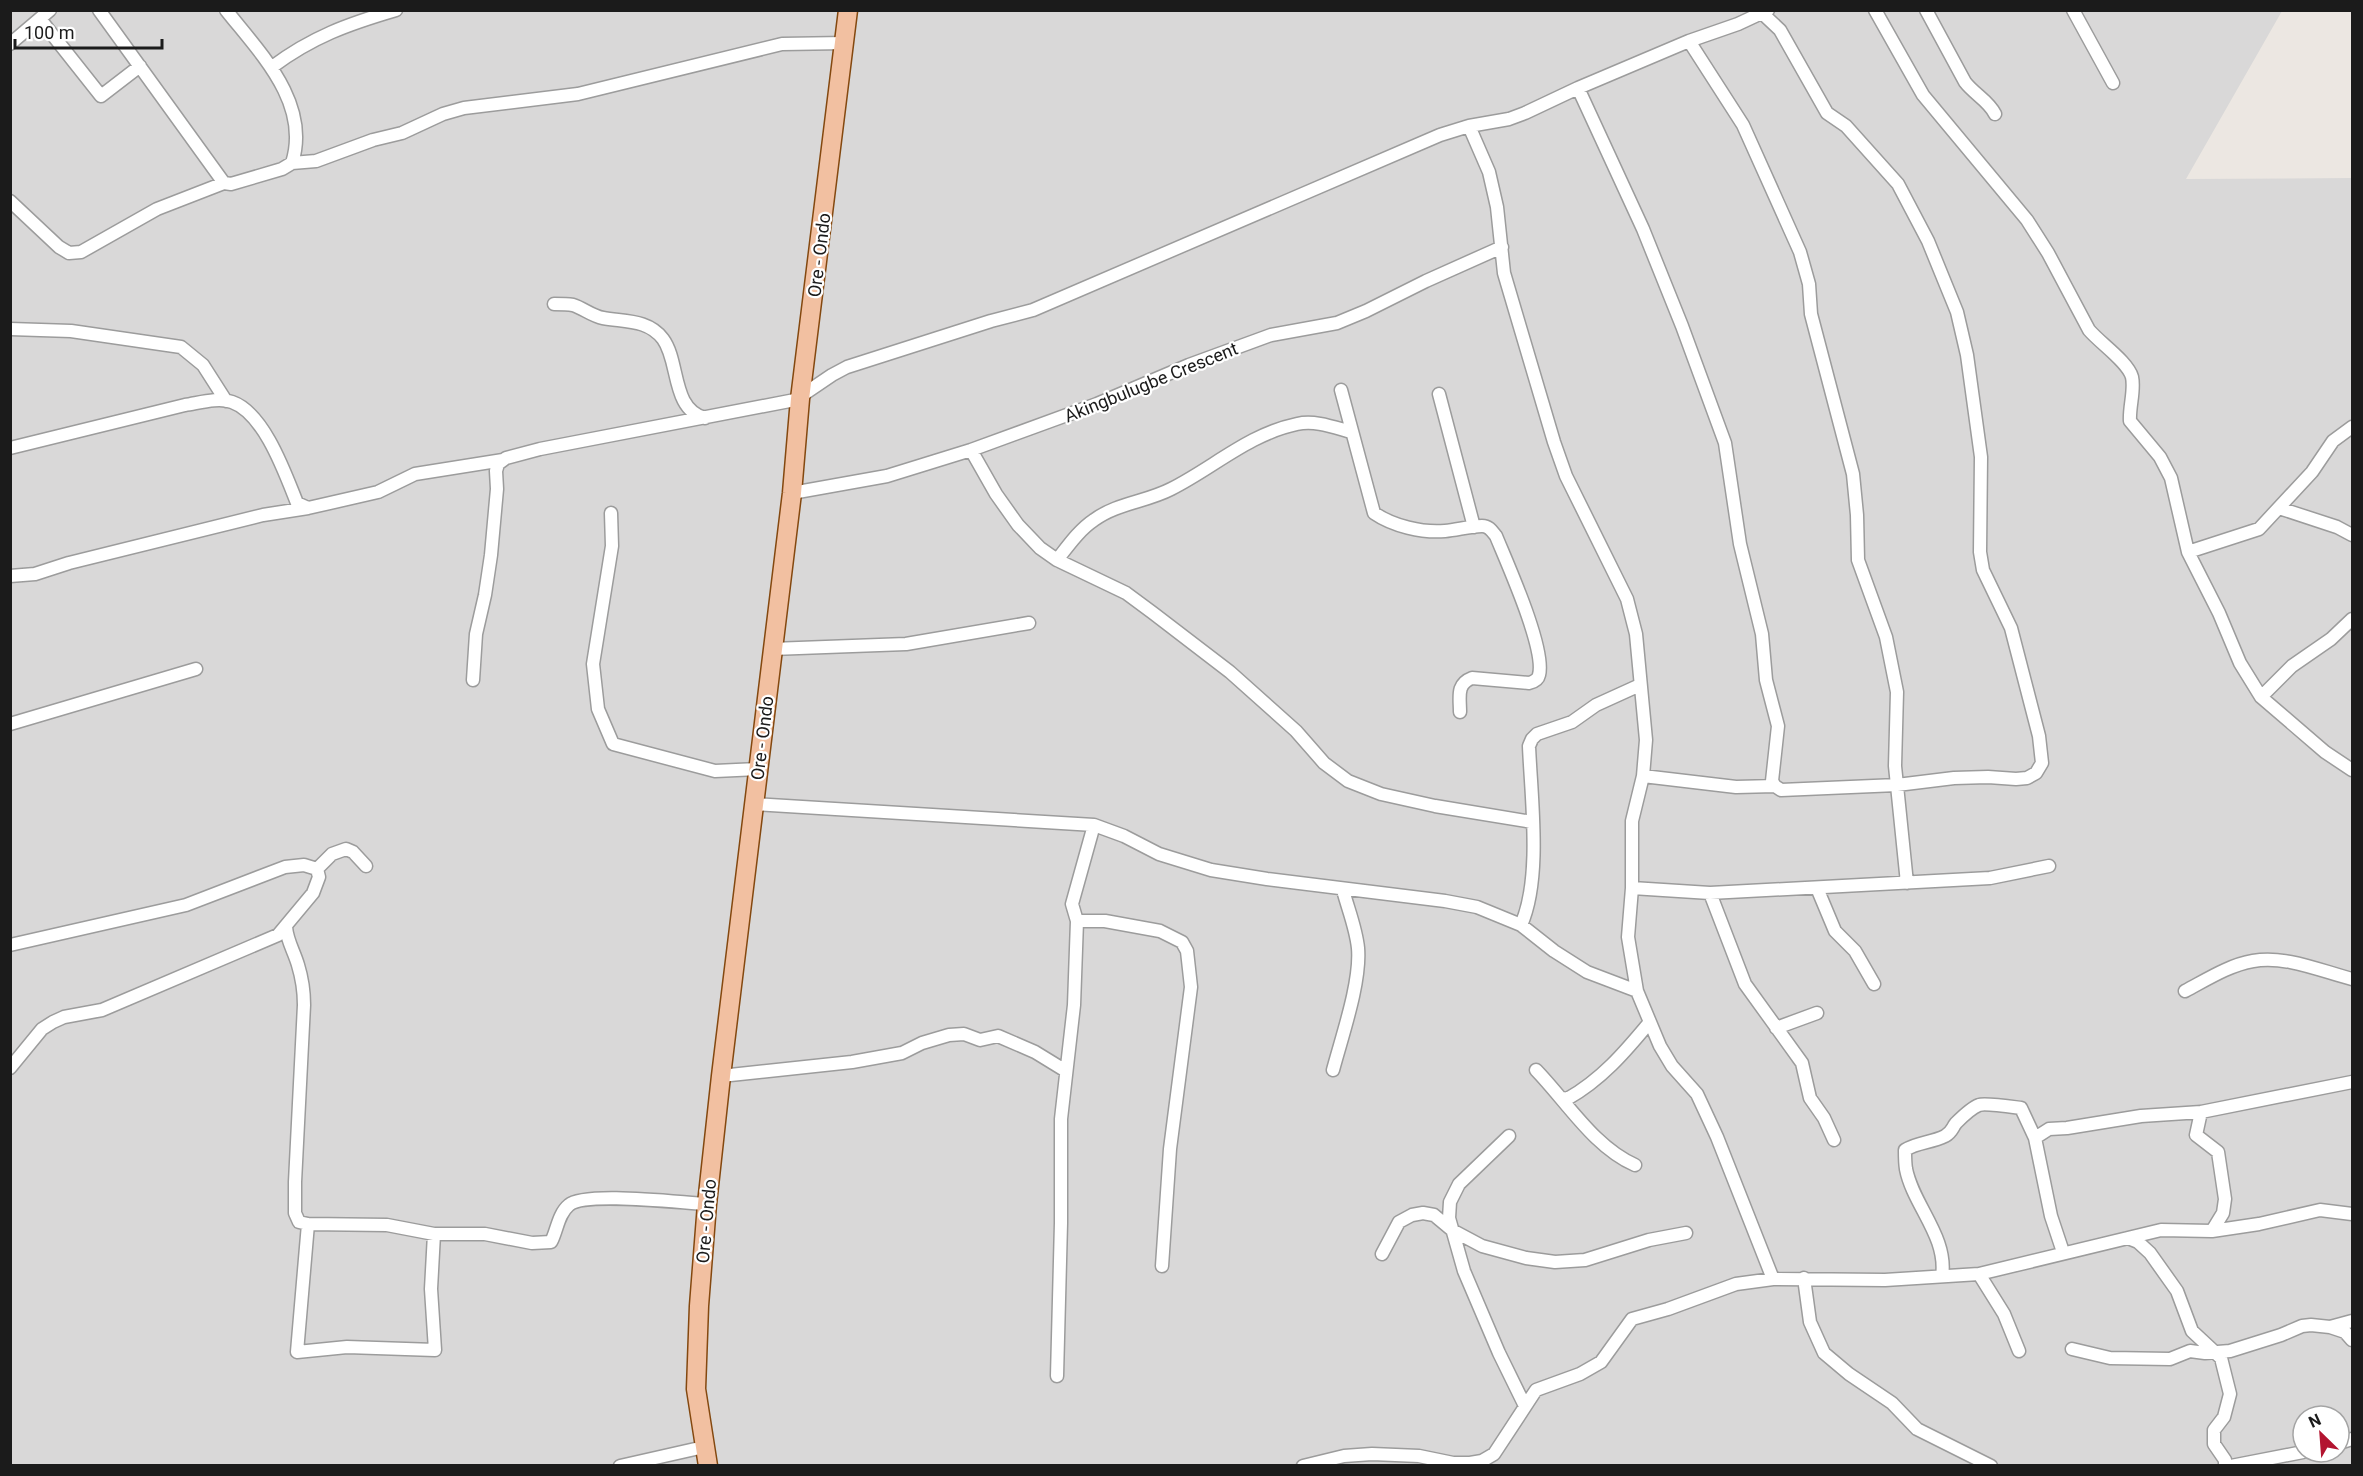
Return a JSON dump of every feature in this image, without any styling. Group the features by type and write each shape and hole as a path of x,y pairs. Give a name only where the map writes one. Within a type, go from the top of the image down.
{"main road":[{"name":"Ore - Ondo","path":"708,1466 696,1377 707,1204 848,10"}],"street":[{"path":"10,44 50,10"},
{"path":"99,10 224,183"},
{"path":"226,10 272,67 282,85 291,107 296,131 296,151 292,164"},
{"path":"272,67 293,51 323,35 352,23 396,10"},
{"path":"1875,10 1923,95 2028,220 2048,252 2089,330 2124,364 2132,377 2130,421 2160,457 2171,478 2188,552 2219,613 2240,663 2261,697 2325,752 2352,770"},
{"path":"1926,10 1965,82 1995,114"},
{"path":"2073,10 2113,83"},
{"path":"10,576 35,574 69,563 229,522 308,508 378,492 415,474 503,460 540,449 705,418 801,397 847,367 1033,310 1440,135 1526,113 1578,88 1689,41 1765,12 1780,30 1827,113 1846,126 1898,184 1928,241 1956,312 1966,356 1981,457 1980,552 1983,570 2011,628 2039,736 2042,762 2036,773 2027,778 1954,778 1897,785 1781,790 1775,786 1772,781 1778,726 1766,680 1762,634 1740,544 1725,443 1682,326 1642,229 1578,88"},
{"path":"40,19 101,96 140,66"},
{"path":"1689,41 1743,124 1800,252 1809,284 1811,314 1853,474 1858,560 1886,637 1897,692 1895,766 1907,883"},
{"path":"10,201 59,247 69,254 81,252 158,209 224,183 231,184 292,164 316,161 373,140 402,133 443,114 464,108 578,94 782,44 845,43"},
{"path":"1469,126 1489,172 1502,247 1504,273 1557,451 1566,476 1627,598 1636,634 1646,740 1643,776 1632,821 1632,888 1628,937 1637,991 1649,1023 1672,1065 1696,1094 1717,1137 1773,1279"},
{"name":"Akingbulugbe Crescent","path":"792,493 887,476 971,450 1097,404 1189,365 1271,335 1336,323 1502,247"},
{"path":"554,304 571,305 601,318 640,323 652,328 662,338 670,352 679,389 684,399 698,416 705,418"},
{"path":"10,329 71,331 181,347 203,365 226,401"},
{"path":"1341,390 1374,513 1399,524 1424,531 1489,527 1496,536 1531,624 1538,652 1539,675 1535,681 1529,683 1504,679 1472,678 1464,681 1460,687 1460,712"},
{"path":"1439,394 1474,527"},
{"path":"10,448 185,405 234,402 253,418 273,445 297,503 308,508"},
{"path":"1057,560 1093,520 1111,510 1150,499 1172,489 1248,442 1300,423 1322,424 1351,432"},
{"path":"2188,552 2259,529 2312,471 2333,441 2352,427"},
{"path":"971,450 996,494 1018,525 1040,548 1057,560 1126,592 1230,672 1296,731 1324,763 1348,781 1392,797 1532,822"},
{"path":"473,680 476,634 491,555 497,489 496,471 498,464 503,460"},
{"path":"2279,508 2337,527 2352,535"},
{"path":"611,513 612,546 592,664 598,709 613,744 715,771 758,769"},
{"path":"2261,697 2292,666 2331,639 2352,619"},
{"path":"772,649 906,644 1029,623"},
{"path":"10,724 196,669"},
{"path":"1521,925 1529,897 1533,859 1529,746 1532,739 1538,734 1572,722 1596,705 1640,685"},
{"path":"1643,776 1736,787 1775,786"},
{"path":"754,804 1094,825 1124,836 1159,854 1211,870 1343,890 1445,901 1477,908 1521,925 1554,951 1587,972 1637,991"},
{"path":"1057,1376 1061,1119 1074,1005 1077,921 1072,904 1094,825"},
{"path":"317,869 332,854 346,849 353,852 366,866"},
{"path":"10,945 177,908 285,867 303,865 317,869"},
{"path":"1632,888 1710,893 1817,888 1989,878 2049,866"},
{"path":"10,1068 42,1029 53,1022 64,1017 102,1010 278,934 312,893 319,877 317,869"},
{"path":"1817,888 1835,931 1855,951 1874,984"},
{"path":"1333,1070 1356,974 1358,951 1356,933 1343,890"},
{"path":"1710,893 1745,984 1802,1063 1810,1098 1824,1118 1834,1140"},
{"path":"1077,921 1105,921 1160,931 1182,942 1186,951 1191,987 1170,1149 1162,1266"},
{"path":"286,927 287,938 298,962 303,984 304,1015 295,1213 299,1222 387,1225 434,1234 485,1234 532,1243 551,1242 562,1213 570,1203 597,1198 707,1204"},
{"path":"2185,992 2216,975 2251,961 2271,959 2352,980"},
{"path":"1776,1028 1817,1013"},
{"path":"1562,1098 1567,1099 1577,1093 1611,1067 1649,1023"},
{"path":"721,1076 852,1062 902,1053 931,1040 964,1034 980,1040 998,1036 1035,1052 1066,1071"},
{"path":"1536,1070 1593,1135 1620,1158 1635,1165"},
{"path":"2035,1138 2049,1129 2141,1116 2201,1112 2352,1082"},
{"path":"1942,1276 1944,1264 1942,1254 1909,1178 1905,1150 1917,1143 1929,1142 1946,1136 1955,1124 1979,1105 2021,1108 2035,1138 2051,1216 2063,1252"},
{"path":"2201,1112 2196,1135 2218,1152 2225,1199 2223,1213 2212,1231"},
{"path":"1509,1136 1453,1192 1449,1218 1464,1271 1499,1353 1525,1406"},
{"path":"1303,1466 1344,1456 1372,1454 1419,1456 1453,1463 1482,1461 1494,1454 1536,1390 1580,1374 1601,1362 1632,1319 1668,1309 1736,1284 1773,1279 1885,1280 1979,1274 2161,1230 2212,1231 2259,1224 2320,1210 2352,1214"},
{"path":"1382,1254 1399,1222 1412,1215 1424,1213 1434,1215 1452,1230 1491,1249 1526,1258 1555,1262 1585,1260 1649,1240 1686,1233"},
{"path":"308,1224 297,1352 347,1347 435,1350 431,1289 434,1234"},
{"path":"2128,1238 2138,1242 2150,1253 2177,1291 2192,1331 2221,1359 2230,1394 2224,1417 2214,1430 2214,1444 2226,1460 2225,1466"},
{"path":"1979,1274 2004,1314 2019,1351"},
{"path":"1804,1278 1810,1322 1824,1353 1892,1403 1917,1429 1991,1466"},
{"path":"2330,1327 2352,1321"},
{"path":"2072,1349 2110,1358 2170,1359 2190,1352 2229,1351 2302,1326 2330,1327 2345,1332 2352,1340"},
{"path":"620,1466 704,1447"},
{"path":"2231,1466 2282,1461"}],"shaded area":[{"path":"10,11 2282,11 2186,179 2352,178 2352,1465 11,1465"}]}
